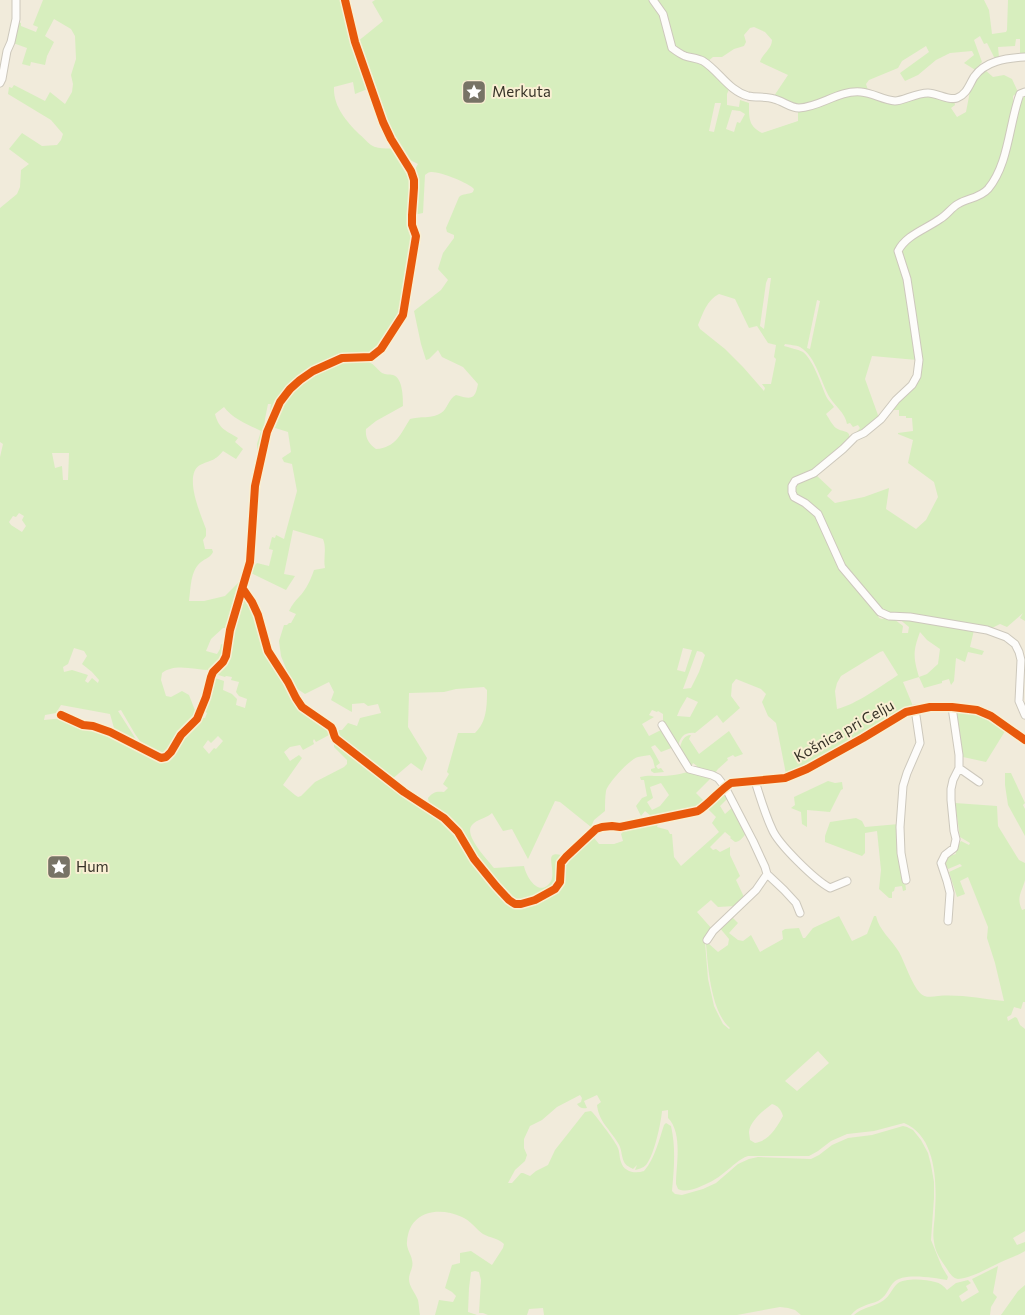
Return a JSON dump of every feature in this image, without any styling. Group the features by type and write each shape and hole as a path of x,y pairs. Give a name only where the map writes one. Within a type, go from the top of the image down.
{"street":[{"path":"0,83 16,19 16,0"},
{"path":"62,715 82,725 93,726 110,732 161,758 166,757 174,748 201,712 210,677 226,656 230,630 250,562 255,486 267,432 280,402 290,389 313,371 342,358 371,357 381,349 403,315 416,244 416,236 412,224 414,180 411,171 383,122 355,42 345,0"},
{"path":"653,0 663,14 672,48 680,54 703,61 732,86 748,96 780,100 798,108 810,106 847,92 866,93 896,101 920,93 933,93 956,99 964,93 974,77 989,64 1025,58"},
{"path":"1025,92 1020,94 1007,146 996,176 989,188 983,194 958,204 942,218 904,242 898,251 907,279 918,360 917,376 912,385 896,400 881,419 864,433 855,437 814,472 795,481 792,486 794,497 815,510 818,514 842,567 880,612 889,616 910,617 987,630 1006,637 1015,644 1020,660 1019,701 1025,715"},
{"path":"243,589 258,615 268,651 302,707 332,727 336,739 351,751 404,792 444,818 458,832 474,859 509,900 515,904 535,900 555,889 560,882 561,863 592,832 602,826 620,827 698,811 708,805 725,787"},
{"name":"Košnica pri Celju","path":"725,787 731,783 785,778 807,769 906,712 930,707 977,710 991,716 1025,740"},
{"path":"948,921 950,893 948,881 941,863 945,855 954,848 956,843 951,795 953,780 958,768 959,755 952,707"},
{"path":"906,880 901,853 900,827 903,786 920,743 915,710"},
{"path":"662,725 689,769 712,775 718,778 725,787 754,841 766,867 767,874 796,903 800,913"},
{"path":"958,768 980,782"},
{"path":"755,781 772,831 790,852 822,883 830,888 847,881"},
{"path":"707,940 713,931 756,890 767,874"}],"green space":[{"path":"43,0 342,0 370,88 355,94 353,82 334,87 336,101 345,118 359,134 373,146 394,148 408,171 412,181 414,234 400,315 378,348 366,355 350,355 297,379 268,423 271,404 268,404 258,458 257,444 261,431 236,418 224,407 215,414 221,426 238,438 235,442 243,449 236,459 223,451 220,455 200,465 195,470 193,486 197,505 206,529 206,536 203,540 205,549 212,549 213,552 195,570 189,601 204,601 225,596 243,578 229,628 223,628 211,639 206,651 217,654 221,644 226,646 222,661 213,670 180,667 162,673 161,680 166,696 171,697 182,691 189,695 196,713 173,747 163,755 144,747 121,710 118,711 139,744 108,728 108,726 114,728 110,714 61,705 56,713 45,715 44,720 64,718 78,726 110,734 162,761 202,717 205,718 207,713 203,711 212,677 224,681 223,690 232,694 237,699 236,705 245,708 247,699 239,696 236,692 239,682 231,680 232,677 215,674 224,664 236,616 241,608 242,598 245,595 289,689 330,731 329,735 316,742 314,739 314,744 303,750 300,745 290,747 284,752 290,761 299,755 302,758 283,785 298,797 315,782 344,767 347,764 347,760 334,747 336,741 443,820 513,907 521,908 553,895 563,883 564,863 591,834 599,844 614,844 623,841 621,834 627,827 659,821 657,827 668,830 672,834 674,857 681,866 719,832 712,823 716,817 707,808 724,792 729,797 720,806 725,814 734,806 747,832 740,840 735,842 725,832 710,847 720,852 730,847 730,855 740,876 736,880 744,897 735,906 718,907 711,900 697,912 712,929 705,942 708,979 714,1006 723,1024 729,1029 719,1011 712,989 706,944 708,943 718,952 728,945 729,939 719,927 732,917 738,923 729,933 738,940 743,941 751,935 760,952 783,939 782,931 785,929 799,928 803,938 805,938 813,928 839,916 852,941 867,934 874,916 876,916 882,930 899,952 914,985 922,995 928,997 971,997 1004,1001 987,938 988,927 968,877 960,881 965,894 957,897 949,872 962,866 960,864 948,869 944,862 947,854 949,856 956,854 955,850 961,841 969,845 970,843 960,837 955,803 997,806 998,826 1019,860 1025,863 1025,880 1020,895 1020,902 1022,910 1025,909 1025,1002 1023,1002 1021,1009 1014,1007 1011,1015 1007,1017 1008,1021 1015,1017 1017,1018 1020,1025 1025,1029 1025,1231 1013,1238 1017,1245 1025,1242 1025,1251 980,1273 958,1279 952,1276 937,1252 933,1234 935,1174 932,1161 923,1138 915,1129 904,1123 874,1131 847,1134 831,1141 809,1156 748,1156 712,1181 697,1188 683,1190 678,1189 676,1184 677,1140 673,1124 668,1118 668,1110 662,1111 657,1139 649,1161 644,1167 635,1170 637,1165 633,1169 625,1163 619,1145 602,1121 597,1105 601,1102 597,1095 584,1101 587,1108 584,1108 577,1104 581,1102 582,1098 580,1095 557,1107 542,1120 530,1126 524,1139 524,1148 527,1155 525,1161 515,1170 508,1183 512,1183 521,1173 530,1176 548,1165 555,1150 585,1112 591,1111 615,1143 619,1150 622,1165 627,1170 634,1172 644,1171 654,1155 664,1125 666,1123 671,1126 674,1150 672,1191 675,1194 682,1195 716,1183 738,1164 749,1159 758,1157 811,1159 832,1145 848,1138 872,1135 903,1126 913,1130 928,1153 931,1165 934,1198 931,1240 948,1277 947,1280 911,1277 898,1280 893,1283 881,1299 860,1308 851,1315 801,1315 795,1310 780,1307 737,1315 544,1315 543,1308 529,1309 527,1315 488,1315 479,1313 481,1280 479,1272 475,1271 471,1272 468,1312 477,1315 435,1315 439,1300 453,1302 456,1296 445,1288 452,1265 460,1263 460,1253 471,1251 492,1265 504,1244 483,1234 462,1217 444,1212 435,1212 426,1214 413,1223 407,1242 412,1263 409,1282 418,1300 420,1315 0,1315 0,457 3,444 0,442 0,208 17,194 20,187 21,170 29,164 9,149 22,133 42,146 57,145 63,134 51,120 8,94 9,87 12,88 14,85 45,101 50,92 65,104 72,92 71,75 76,59 75,36 71,29 54,19 45,36 54,42 45,65 31,62 30,66 22,64 27,48 13,43 17,22 21,23 21,26 36,32 38,27 33,25","holes":["52,453 69,453 68,480 63,480 62,466 55,468","19,513 24,516 22,520 26,526 22,532 9,522 13,516 16,517","74,648 84,651 87,656 82,664 99,680 98,683 92,678 88,683 85,681 88,675 72,670 64,672 63,667 68,664","218,736 223,741 209,754 203,747 208,740 211,743","818,1051 829,1063 797,1091 785,1081","772,1104 779,1108 783,1116 768,1136 755,1143 750,1140 750,1128 765,1109"]},
{"path":"375,0 650,0 661,14 668,44 698,60 730,87 727,94 727,105 739,107 740,100 749,103 749,117 752,124 762,133 798,121 798,109 856,94 883,100 921,95 954,100 955,105 951,108 957,117 966,112 971,86 984,69 993,77 1004,75 1012,79 1018,92 1013,96 1013,110 1007,142 996,171 985,189 898,244 896,251 905,279 917,360 872,356 865,379 879,418 855,434 860,428 858,425 853,427 850,423 847,424 842,413 830,398 818,370 806,351 797,346 785,344 784,346 801,351 807,356 814,367 827,398 834,407 826,414 835,427 849,435 848,442 816,469 806,474 789,491 814,511 833,552 877,612 879,618 891,618 896,621 903,626 902,633 908,633 909,627 898,618 974,630 970,647 984,651 982,655 968,652 965,662 956,658 954,681 951,685 949,679 924,688 919,677 903,682 913,706 828,754 786,774 776,723 768,716 762,702 766,694 761,689 736,679 732,684 731,696 740,708 723,723 717,715 695,733 685,734 681,738 678,747 663,723 663,714 652,710 649,715 654,717 642,724 649,736 661,730 674,747 661,752 655,745 651,747 660,763 656,766 664,772 654,773 651,771 651,769 655,768 650,755 638,757 630,762 608,787 605,811 594,820 591,827 560,802 555,801 528,859 512,829 503,831 492,813 472,825 470,829 473,841 494,868 524,866 527,875 540,888 551,882 551,857 555,854 565,856 558,869 557,884 538,895 519,902 507,895 446,816 429,804 428,798 433,793 444,792 448,788 443,784 449,774 447,772 458,733 475,733 479,729 486,713 487,690 484,687 444,692 409,693 408,727 427,758 422,771 411,763 391,780 336,736 339,730 342,730 348,723 357,726 360,718 381,713 378,704 368,706 364,703 352,704 352,712 331,700 334,692 329,682 305,694 293,686 281,656 279,641 284,625 291,623 296,614 289,611 306,588 314,570 325,568 325,546 323,539 293,530 284,574 295,576 286,590 251,573 257,563 269,566 273,550 269,549 272,537 275,538 276,535 284,539 297,491 292,464 284,462 282,458 291,452 288,432 272,427 285,397 298,384 327,367 359,359 367,361 382,373 396,377 402,389 403,406 376,421 366,429 368,440 376,449 393,443 410,419 438,415 456,395 468,398 473,396 478,384 463,367 442,357 438,350 426,360 414,311 441,290 448,280 438,269 443,253 454,238 454,235 447,232 446,228 459,197 473,192 474,189 448,176 429,172 425,175 423,213 415,213 414,171 418,164 406,158 392,138 357,42 383,21 372,2","holes":["715,103 721,103 714,132 709,131","732,110 745,114 740,123 737,122 734,132 726,129","768,278 771,278 764,329 760,326 766,283","719,294 735,299 749,328 757,326 768,343 776,345 774,357 776,359 771,384 762,384 765,388 764,391 725,349 700,329 698,325 708,303","817,300 820,301 810,349 807,348","920,632 927,640 940,649 938,664 927,674 919,677 915,654","683,648 692,650 685,672 677,670","697,651 702,652 705,655 691,688 683,689","883,651 898,675 861,699 837,709 835,691 841,676","687,697 698,702 690,717 677,716"]},
{"path":"655,0 984,0 989,10 992,34 1006,32 1007,30 1008,0 1025,0 1025,56 1020,56 1020,39 1016,39 1015,46 998,47 999,57 995,59 987,43 984,44 980,36 974,40 982,62 980,64 982,67 977,71 964,63 974,55 972,51 950,53 936,60 918,75 905,81 900,73 929,52 926,46 902,61 898,68 869,80 866,84 868,90 799,106 774,96 788,75 760,62 772,43 772,40 765,32 754,27 750,28 744,35 746,42 744,46 734,49 722,57 713,57 707,62 675,49"},
{"path":"1025,95 1025,621 1020,618 1023,613 1007,627 1000,624 992,628 895,615 882,610 842,566 819,512 796,498 793,487 796,483 815,474 832,490 827,496 835,503 864,497 889,488 886,509 916,529 926,520 938,497 934,482 908,463 913,440 898,434 913,431 912,418 899,416 899,410 891,410 920,375 900,252 903,246 954,209 988,194 999,174 1020,101"},
{"path":"959,710 980,714 1007,728 986,762 963,757 957,713"},
{"path":"729,731 743,754 727,758 728,760 715,773 695,770 697,766 693,763 691,767 680,748 685,738 691,735 689,739 699,754"},
{"path":"691,771 712,776 696,793 706,803 696,809 680,810 652,817 645,811 641,816 636,806 642,798 647,796 644,780 641,780 640,777 672,775","holes":["661,783 669,795 660,806 652,810 647,802 653,798 650,787"]},
{"path":"1005,773 1011,773 1025,803 1023,805 1025,809 1025,836 1008,805"},
{"path":"828,781 842,782 843,789 830,812 807,810 807,827 802,824 801,812 791,808 795,805 794,797"},
{"path":"856,818 862,821 865,827 899,824 906,890 903,891 902,886 895,887 892,892 892,898 889,898 879,889 881,870 877,831 865,833 865,853 862,856 825,842 830,822"},
{"path":"998,1266 993,1293 997,1297 991,1307 990,1315 854,1315 878,1304 888,1296 897,1284 909,1280 937,1282 947,1290 956,1283 968,1280 971,1283 966,1286 968,1290 959,1296 962,1302 979,1292 972,1279"},
{"path":"1025,1285 1025,1315 1001,1315 1018,1291"}],"cycle path":[{"path":"61,715 83,725 93,726 110,732 161,758 166,757 171,752 181,735 197,719 213,672 226,656 230,630 250,562 255,486 267,432 280,402 290,389 313,371 342,358 371,357 381,349 403,315 416,236 412,225 414,180 411,171 383,122 355,42 345,0"},
{"path":"243,589 258,615 268,651 302,707 331,727 336,739 404,792 444,818 458,832 474,859 496,886 515,904 535,900 555,889 560,882 561,863 596,829 612,826 620,827 698,811 731,783 785,778 807,769 906,712 930,707 977,710 991,716 1025,740"}],"place":[{"name":"Merkuta","path":"474,92"},
{"name":"Hum","path":"59,867"}]}
